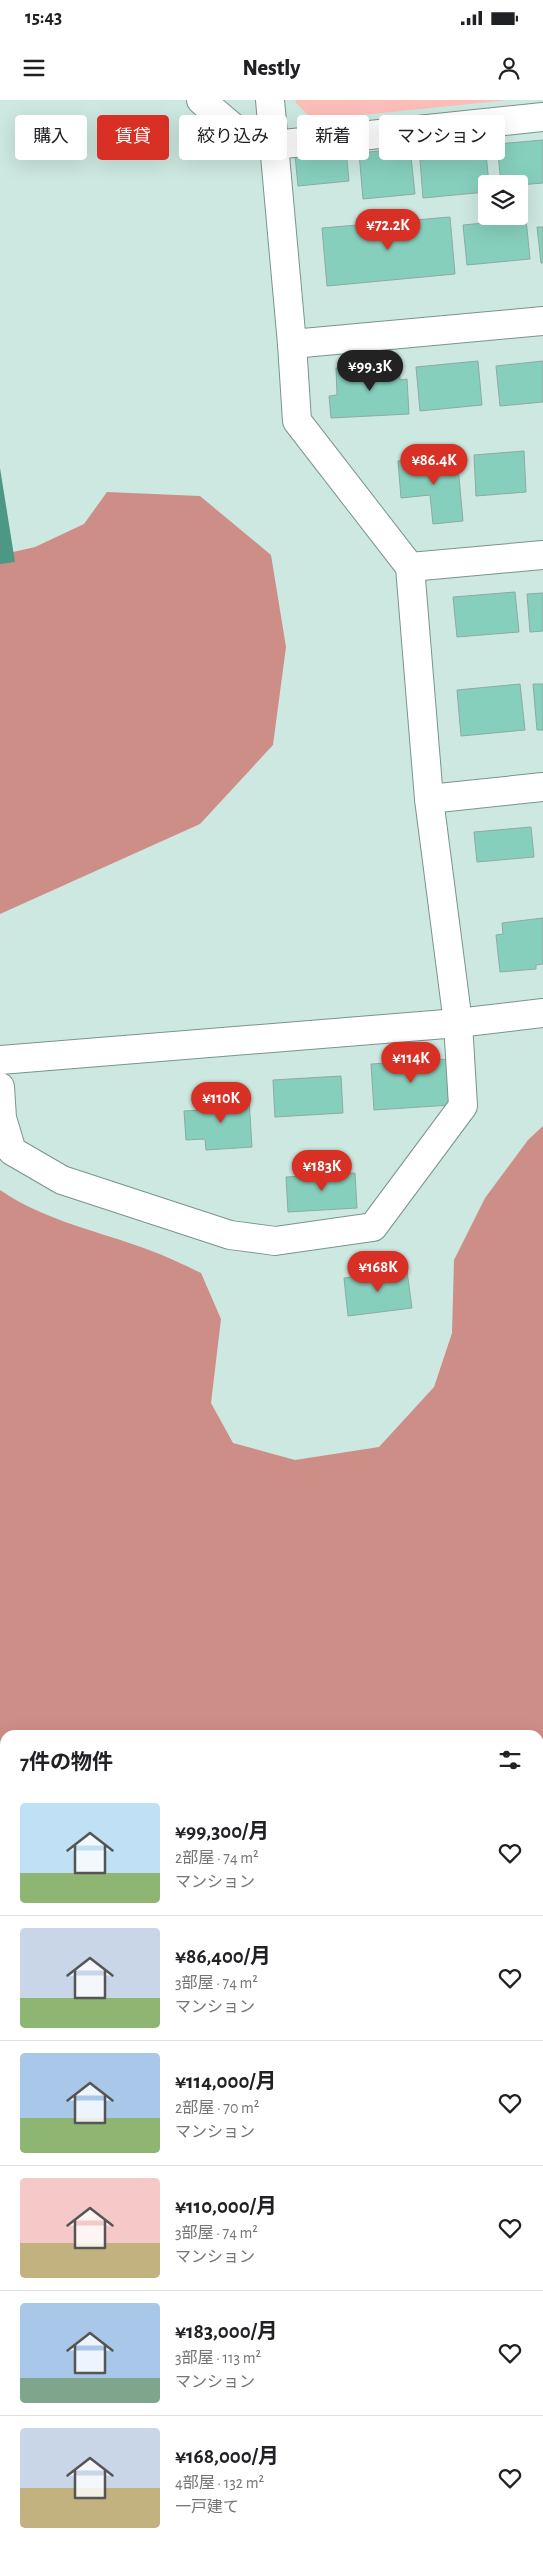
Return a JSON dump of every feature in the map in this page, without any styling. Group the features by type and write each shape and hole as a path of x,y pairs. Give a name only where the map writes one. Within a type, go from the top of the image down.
{"street":[{"path":"201,100 218,115"},
{"path":"270,100 271,115"},
{"path":"287,144 543,117"},
{"path":"0,1086 2,1118 12,1151 62,1180 230,1235 275,1240 373,1227 464,1106 458,1023 429,799 410,567 297,421 275,160"},
{"path":"292,344 543,321"},
{"path":"410,567 543,555"},
{"path":"429,799 543,788"},
{"path":"0,1060 458,1023 543,1013"}],"shaded area":[{"path":"295,100 508,100 362,115 308,115"},
{"path":"0,468 15,562 0,564"},
{"path":"107,492 200,496 271,555 286,647 273,745 200,824 0,914 0,555 35,547 84,524"},
{"path":"543,1126 543,1730 0,1730 0,1190 17,1201 54,1218 155,1252 201,1273 221,1319 211,1403 233,1443 295,1460 379,1447 434,1387 452,1333 454,1260 485,1198 528,1140"}],"building":[{"path":"543,140 543,183 528,184 528,175 500,175 499,160 505,160 505,143"},
{"path":"379,151 379,160 411,160 415,194 363,199 360,160 369,160 369,152"},
{"path":"295,155 297,155 297,160 347,160 349,181 298,186"},
{"path":"420,160 487,160 488,175 478,175 478,193 423,198"},
{"path":"450,217 455,274 327,286 322,228"},
{"path":"463,225 527,225 530,259 467,265"},
{"path":"537,227 543,227 543,263 541,263"},
{"path":"478,361 482,405 420,411 416,367"},
{"path":"543,361 543,402 500,406 496,366"},
{"path":"399,365 400,380 407,379 409,414 331,418 329,396 337,395 336,368"},
{"path":"524,451 526,492 476,496 474,455"},
{"path":"457,455 463,521 433,524 430,495 401,498 398,461"},
{"path":"515,592 519,632 457,637 453,597"},
{"path":"543,593 543,631 530,632 527,594"},
{"path":"520,684 525,730 461,736 457,690"},
{"path":"533,684 543,684 543,730 537,730"},
{"path":"531,827 534,857 477,862 474,832"},
{"path":"543,918 543,964 536,965 536,969 500,972 496,935 503,934 502,923"},
{"path":"448,1059 451,1105 374,1110 371,1064"},
{"path":"341,1076 343,1113 275,1117 273,1080"},
{"path":"249,1099 252,1147 206,1150 205,1139 186,1140 184,1111 203,1110 202,1101"},
{"path":"355,1173 357,1208 288,1212 286,1177"},
{"path":"407,1271 412,1308 348,1316 344,1278"}]}
